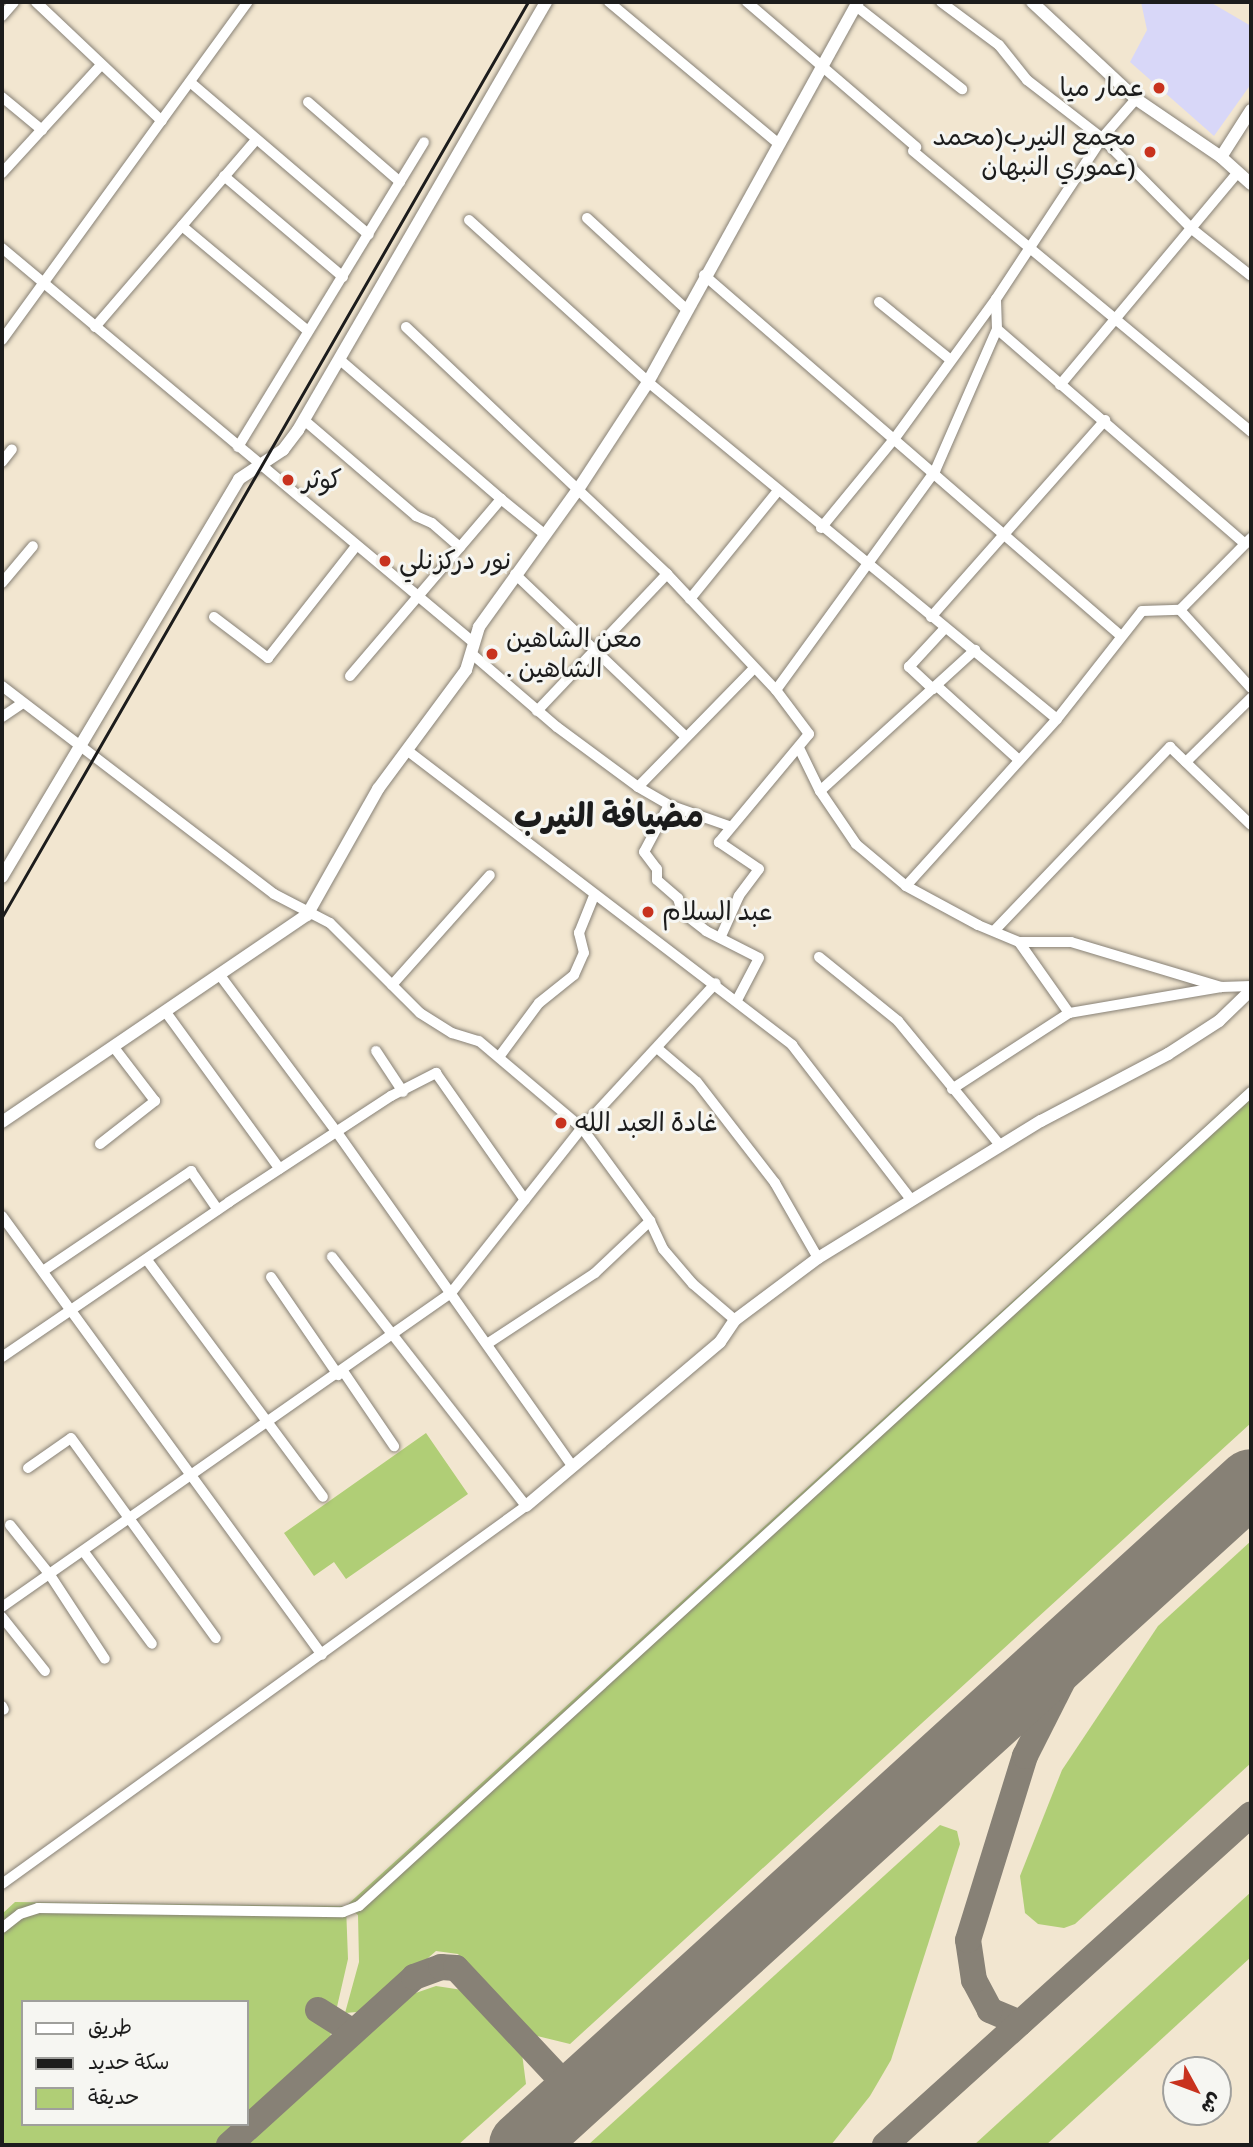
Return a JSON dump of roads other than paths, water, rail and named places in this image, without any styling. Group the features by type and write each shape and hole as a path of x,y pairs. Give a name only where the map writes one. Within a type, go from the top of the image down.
{"street":[{"path":"2,16 14,2"},
{"path":"36,2 100,66 162,121"},
{"path":"2,340 248,2"},
{"path":"2,877 239,479 283,450 304,420 547,2"},
{"path":"609,2 779,144"},
{"path":"747,2 1030,248 1251,432"},
{"path":"941,2 999,45 1027,80 1102,138 1192,229 1251,276"},
{"path":"1035,3 1136,99 1222,157 1251,184"},
{"path":"2,1122 307,915 357,823 466,670 479,627 579,488 648,382 704,275 857,4 962,89"},
{"path":"2,173 100,66"},
{"path":"190,82 255,141 369,235"},
{"path":"2,97 42,130"},
{"path":"821,528 895,438 996,299 1102,138 1136,99"},
{"path":"307,102 400,182"},
{"path":"1222,157 1251,110"},
{"path":"95,327 255,141"},
{"path":"238,447 424,142"},
{"path":"1060,385 1238,172"},
{"path":"224,176 343,277"},
{"path":"587,218 686,309"},
{"path":"469,220 648,382 777,492 1057,719"},
{"path":"183,226 308,331"},
{"path":"2,248 417,597 537,711 638,787 669,805 729,826"},
{"path":"704,275 935,471 1003,536 1121,636"},
{"path":"776,690 935,471 997,330 996,299"},
{"path":"879,302 951,360"},
{"path":"407,327 667,574 753,669 776,690 809,734 729,826 719,842 759,869 739,896 721,936"},
{"path":"906,886 1057,719 1142,611 1181,610 1248,541 997,330"},
{"path":"339,359 544,534"},
{"path":"304,420 416,516 432,523 460,547"},
{"path":"931,617 1105,420"},
{"path":"2,462 12,449"},
{"path":"690,599 777,492"},
{"path":"350,676 501,499"},
{"path":"2,583 33,546"},
{"path":"214,617 268,658 356,546"},
{"path":"515,574 685,736"},
{"path":"537,711 667,574"},
{"path":"1181,610 1251,688"},
{"path":"945,628 909,667 1019,760"},
{"path":"820,791 975,650"},
{"path":"638,787 753,669"},
{"path":"2,685 307,915 330,923 392,985 439,1026 479,1041 582,1128 650,1221 663,1249 685,1275 735,1320"},
{"path":"1186,762 1251,698"},
{"path":"2,717 23,703"},
{"path":"994,931 1170,747 1251,825"},
{"path":"799,748 820,791 856,844 906,886 1019,942 1071,942 1221,987"},
{"path":"408,751 594,895 716,983 792,1045 910,1198"},
{"path":"669,805 644,852 657,869 657,880 678,898 682,912 759,958 737,1000"},
{"path":"392,985 490,875"},
{"path":"499,1057 539,1003 574,975 584,953 579,933 594,895"},
{"path":"1019,942 1069,1013"},
{"path":"819,957 898,1021 1000,1145"},
{"path":"219,974 336,1131 572,1466"},
{"path":"2,1607 84,1552 129,1517 267,1426 451,1293 582,1128 716,983"},
{"path":"952,1089 1069,1013 1221,987 1251,988"},
{"path":"2,1884 526,1506 720,1342 735,1320 818,1258 910,1198 1000,1145 1168,1054 1219,1021 1251,988"},
{"path":"165,1011 280,1169"},
{"path":"100,1144 155,1101 113,1045"},
{"path":"657,1048 697,1082 775,1183 818,1258"},
{"path":"376,1051 403,1091"},
{"path":"2,1357 73,1312 336,1131 436,1073 525,1200"},
{"path":"2,1928 20,1914 38,1908 343,1912 359,1906 1251,1092"},
{"path":"43,1271 191,1171 218,1210"},
{"path":"2,1216 189,1477 322,1655"},
{"path":"487,1344 595,1273 650,1221"},
{"path":"332,1257 526,1506"},
{"path":"147,1261 267,1426 323,1497"},
{"path":"271,1277 394,1446"},
{"path":"28,1468 71,1438 216,1638"},
{"path":"10,1525 50,1575 105,1659"},
{"path":"84,1552 152,1644"},
{"path":"2,1617 45,1671"}],"railway":[{"path":"2,917 528,2"}],"place":[{"name":"عمار ميا","path":"1159,88"},
{"name":"مجمع النيرب(محمد عموري النبهان)","path":"1150,152"},
{"name":"كوثر","path":"288,480"},
{"name":"نور دركزنلي","path":"385,561"},
{"name":"معن الشاهين . الشاهين","path":"492,654"},
{"name":"عبد السلام","path":"648,912"},
{"name":"غادة العبد الله","path":"561,1123"}],"district":[{"name":"مضيافة النيرب","path":"609,816"}]}
